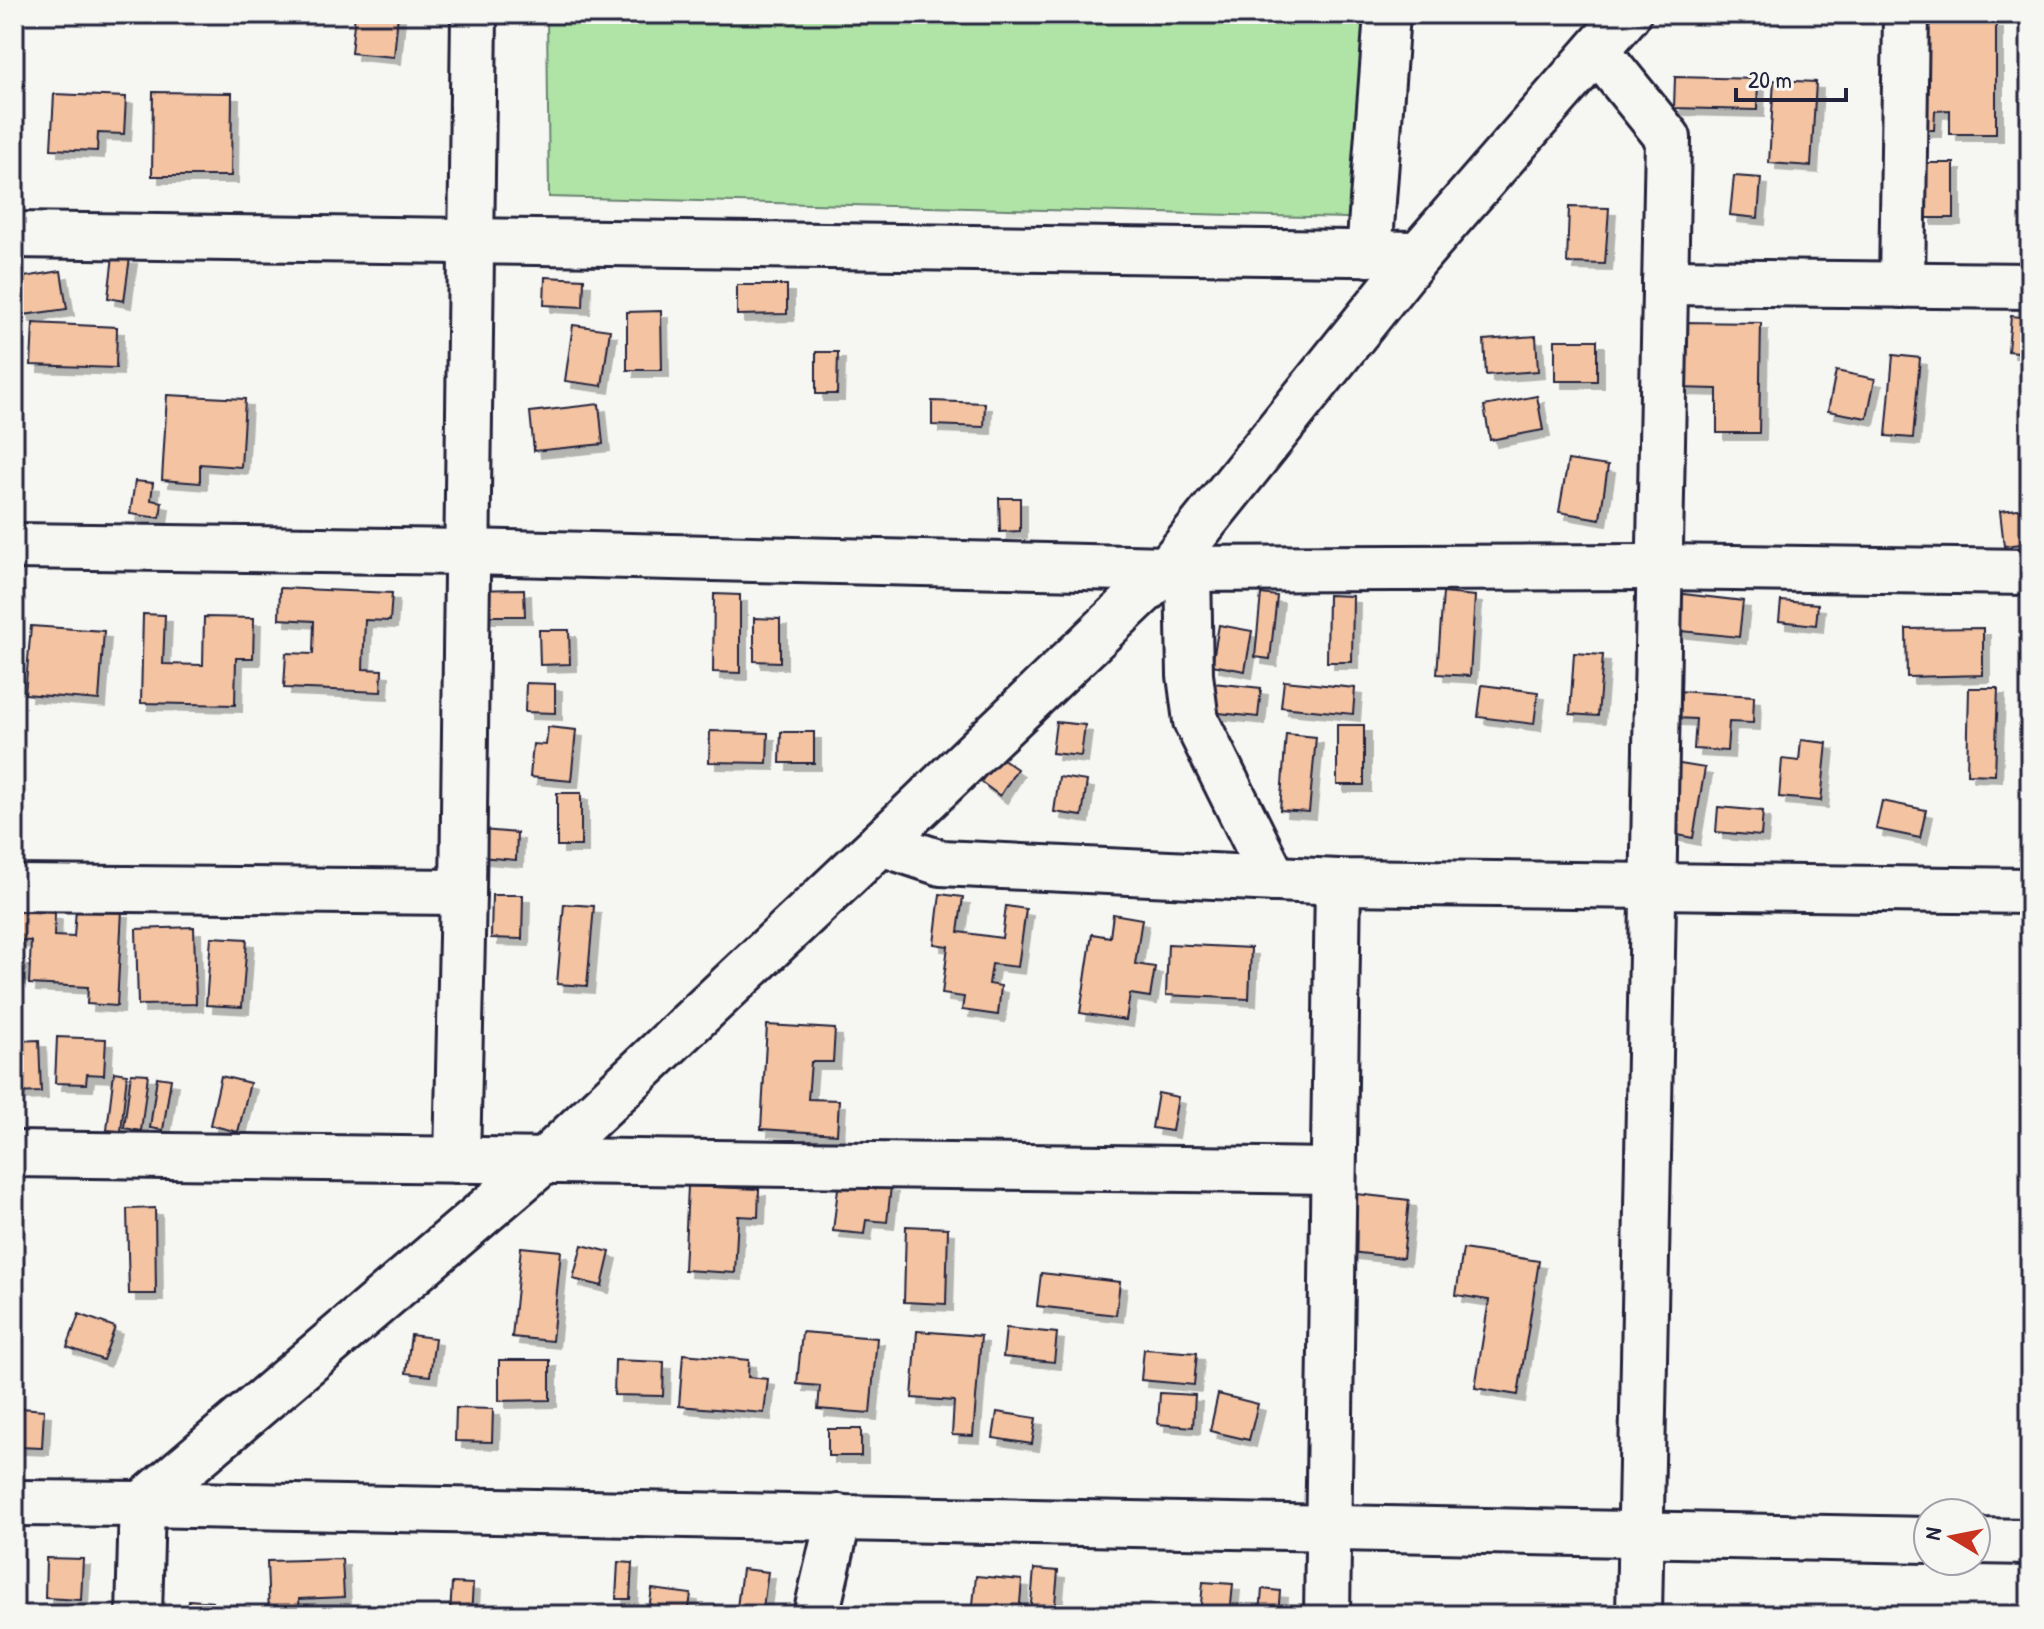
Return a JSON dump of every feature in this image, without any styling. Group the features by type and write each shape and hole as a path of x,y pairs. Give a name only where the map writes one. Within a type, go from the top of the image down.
{"street":[{"path":"457,1160 474,14"},
{"path":"1369,254 1387,14"},
{"path":"139,1615 142,1504 544,1161 881,843 1178,569 1419,254 1628,14"},
{"path":"1902,285 1906,14"},
{"path":"1597,50 1668,138 1639,1615"},
{"path":"14,235 1419,254"},
{"path":"1665,282 2030,286"},
{"path":"14,546 466,552 1178,569 1659,567 2030,572"},
{"path":"1178,569 1196,721 1274,879"},
{"path":"881,843 941,863 1338,882 2030,891"},
{"path":"1327,1615 1338,882"},
{"path":"14,888 463,892"},
{"path":"14,1154 1333,1171"},
{"path":"14,1503 1912,1540"},
{"path":"816,1615 839,1517"},
{"path":"1992,1541 2030,1542"}],"green space":[{"path":"547,14 1379,14 1383,219 549,197"}],"building":[{"path":"355,14 398,14 394,57 351,53"},
{"path":"1921,21 1996,21 1996,134 1950,134 1950,110 1935,111 1934,130 1921,130"},
{"path":"1675,77 1758,79 1757,110 1674,108"},
{"path":"1774,80 1816,82 1811,166 1769,163"},
{"path":"153,92 232,93 231,176 152,176"},
{"path":"54,94 126,97 124,134 98,133 97,151 51,149"},
{"path":"1925,163 1954,163 1954,218 1925,218"},
{"path":"1734,176 1761,178 1758,218 1730,215"},
{"path":"1569,207 1609,208 1605,264 1567,263"},
{"path":"113,256 130,257 124,301 108,298"},
{"path":"61,271 67,309 23,315 18,278"},
{"path":"545,277 584,279 583,307 544,305"},
{"path":"737,285 787,285 787,314 737,315"},
{"path":"661,311 662,370 627,370 627,312"},
{"path":"2011,316 2030,318 2030,353 2008,351"},
{"path":"1679,322 1761,323 1759,433 1717,433 1717,389 1678,388"},
{"path":"33,323 117,327 116,368 31,365"},
{"path":"573,325 610,330 602,386 565,381"},
{"path":"1536,336 1538,371 1486,375 1484,340"},
{"path":"1555,340 1597,340 1597,381 1555,381"},
{"path":"816,352 838,352 837,394 816,394"},
{"path":"1893,355 1920,358 1913,438 1886,436"},
{"path":"1836,371 1875,379 1867,418 1828,411"},
{"path":"167,395 245,399 241,467 200,464 200,483 162,480"},
{"path":"1537,396 1543,430 1490,440 1484,406"},
{"path":"932,401 985,403 984,427 932,425"},
{"path":"599,404 603,444 534,451 530,412"},
{"path":"1568,460 1608,466 1600,519 1559,512"},
{"path":"135,481 153,483 151,500 162,502 160,518 130,514"},
{"path":"999,498 1020,498 1020,531 1000,532"},
{"path":"2027,508 2030,543 2004,546 2000,511"},
{"path":"280,588 392,593 390,621 365,620 363,669 382,670 381,692 284,688 286,653 313,654 314,621 279,619"},
{"path":"524,589 525,616 471,616 471,590"},
{"path":"1666,592 1743,601 1739,637 1662,629"},
{"path":"1443,593 1475,596 1470,676 1437,674"},
{"path":"714,594 740,595 740,673 713,672"},
{"path":"1261,594 1277,596 1270,659 1255,657"},
{"path":"1328,595 1353,596 1352,662 1327,662"},
{"path":"1781,601 1818,604 1816,625 1779,621"},
{"path":"143,614 165,615 163,664 203,665 204,617 254,618 253,658 236,658 235,705 141,703"},
{"path":"754,618 780,619 780,662 754,661"},
{"path":"1219,625 1252,631 1245,671 1212,665"},
{"path":"31,626 104,631 99,700 25,694"},
{"path":"1983,628 1983,675 1907,677 1906,629"},
{"path":"539,630 569,630 570,664 540,665"},
{"path":"1574,653 1603,655 1598,716 1570,714"},
{"path":"1284,681 1355,688 1353,714 1281,707"},
{"path":"1203,682 1261,688 1258,717 1199,711"},
{"path":"526,683 555,684 555,713 525,712"},
{"path":"1482,685 1538,692 1534,724 1478,717"},
{"path":"1969,688 1998,688 1995,775 1967,774"},
{"path":"1677,691 1754,696 1753,723 1729,722 1727,751 1694,749 1696,719 1675,718"},
{"path":"1056,722 1085,725 1081,756 1052,753"},
{"path":"1337,725 1364,725 1364,785 1337,785"},
{"path":"548,727 576,730 571,781 530,777 533,744 546,745"},
{"path":"710,731 768,733 767,763 709,762"},
{"path":"781,732 814,732 814,763 780,763"},
{"path":"1286,734 1316,737 1309,812 1280,810"},
{"path":"1801,740 1827,743 1821,801 1779,797 1782,759 1799,761"},
{"path":"998,756 1017,769 1000,796 981,782"},
{"path":"1674,763 1705,768 1693,838 1663,832"},
{"path":"1059,777 1087,781 1082,816 1054,812"},
{"path":"557,793 581,793 581,846 557,846"},
{"path":"1882,801 1926,810 1920,838 1876,829"},
{"path":"1718,807 1763,811 1761,836 1716,832"},
{"path":"482,830 517,833 516,860 480,857"},
{"path":"940,894 963,897 958,932 1002,938 1006,906 1026,909 1018,967 992,964 989,984 1001,986 998,1015 962,1010 964,997 942,994 948,946 934,944"},
{"path":"492,895 523,895 522,939 491,938"},
{"path":"564,904 594,906 587,986 557,984"},
{"path":"76,908 122,910 117,1006 87,1004 88,987 29,984 31,941 14,940 14,911 55,913 54,936 74,937"},
{"path":"1113,914 1142,919 1135,964 1155,967 1150,997 1130,994 1126,1020 1080,1013 1092,934 1110,937"},
{"path":"194,927 196,1004 138,1005 136,929"},
{"path":"211,937 247,939 242,1007 206,1005"},
{"path":"1168,944 1251,948 1249,999 1166,995"},
{"path":"14,959 23,959 22,975 14,975"},
{"path":"767,1025 835,1029 833,1062 811,1062 808,1099 839,1100 837,1134 761,1129"},
{"path":"57,1037 106,1039 104,1075 87,1074 86,1084 55,1083"},
{"path":"39,1040 41,1092 14,1093 14,1041"},
{"path":"114,1072 127,1074 121,1131 107,1130"},
{"path":"131,1073 148,1074 141,1131 124,1128"},
{"path":"221,1076 250,1083 238,1132 210,1125"},
{"path":"157,1077 171,1079 163,1130 150,1128"},
{"path":"1158,1093 1178,1097 1172,1131 1152,1128"},
{"path":"839,1180 891,1186 887,1222 866,1220 864,1234 833,1231"},
{"path":"688,1186 759,1189 758,1217 738,1216 735,1273 684,1270"},
{"path":"1348,1193 1409,1200 1403,1258 1342,1251"},
{"path":"155,1208 156,1294 129,1294 127,1209"},
{"path":"906,1226 948,1228 946,1304 904,1302"},
{"path":"582,1245 610,1252 602,1286 573,1279"},
{"path":"521,1247 561,1251 552,1341 512,1337"},
{"path":"1463,1249 1539,1261 1518,1395 1475,1388 1489,1300 1456,1295"},
{"path":"1041,1273 1120,1282 1116,1315 1037,1306"},
{"path":"79,1314 115,1327 103,1360 67,1347"},
{"path":"1006,1328 1057,1333 1054,1362 1003,1357"},
{"path":"917,1331 981,1336 973,1436 952,1435 954,1401 912,1398"},
{"path":"802,1332 877,1338 870,1413 818,1409 820,1386 797,1384"},
{"path":"411,1335 435,1338 430,1376 406,1373"},
{"path":"1144,1349 1197,1353 1194,1385 1141,1380"},
{"path":"683,1354 749,1360 748,1377 768,1379 764,1413 679,1406"},
{"path":"499,1360 550,1360 550,1400 499,1401"},
{"path":"615,1360 664,1362 663,1396 614,1395"},
{"path":"1160,1393 1195,1395 1193,1427 1158,1424"},
{"path":"1218,1394 1258,1404 1249,1440 1210,1431"},
{"path":"21,1408 44,1410 42,1448 18,1447"},
{"path":"456,1408 493,1409 492,1442 455,1441"},
{"path":"997,1412 1036,1418 1032,1444 993,1438"},
{"path":"828,1429 861,1429 861,1456 828,1456"},
{"path":"46,1558 83,1559 81,1600 45,1598"},
{"path":"342,1559 344,1597 299,1599 300,1615 269,1615 267,1561"},
{"path":"618,1562 632,1563 630,1599 616,1599"},
{"path":"742,1569 768,1572 762,1615 736,1615"},
{"path":"1034,1569 1058,1571 1054,1615 1030,1615"},
{"path":"976,1576 1022,1580 1019,1615 972,1614"},
{"path":"1203,1582 1233,1584 1230,1615 1200,1615"},
{"path":"452,1583 473,1584 471,1615 450,1615"},
{"path":"652,1589 691,1594 688,1615 648,1615"},
{"path":"1262,1589 1280,1591 1278,1615 1260,1615"},
{"path":"189,1600 213,1602 213,1615 188,1615"},
{"path":"225,1611 257,1612 257,1615 225,1615"}]}
